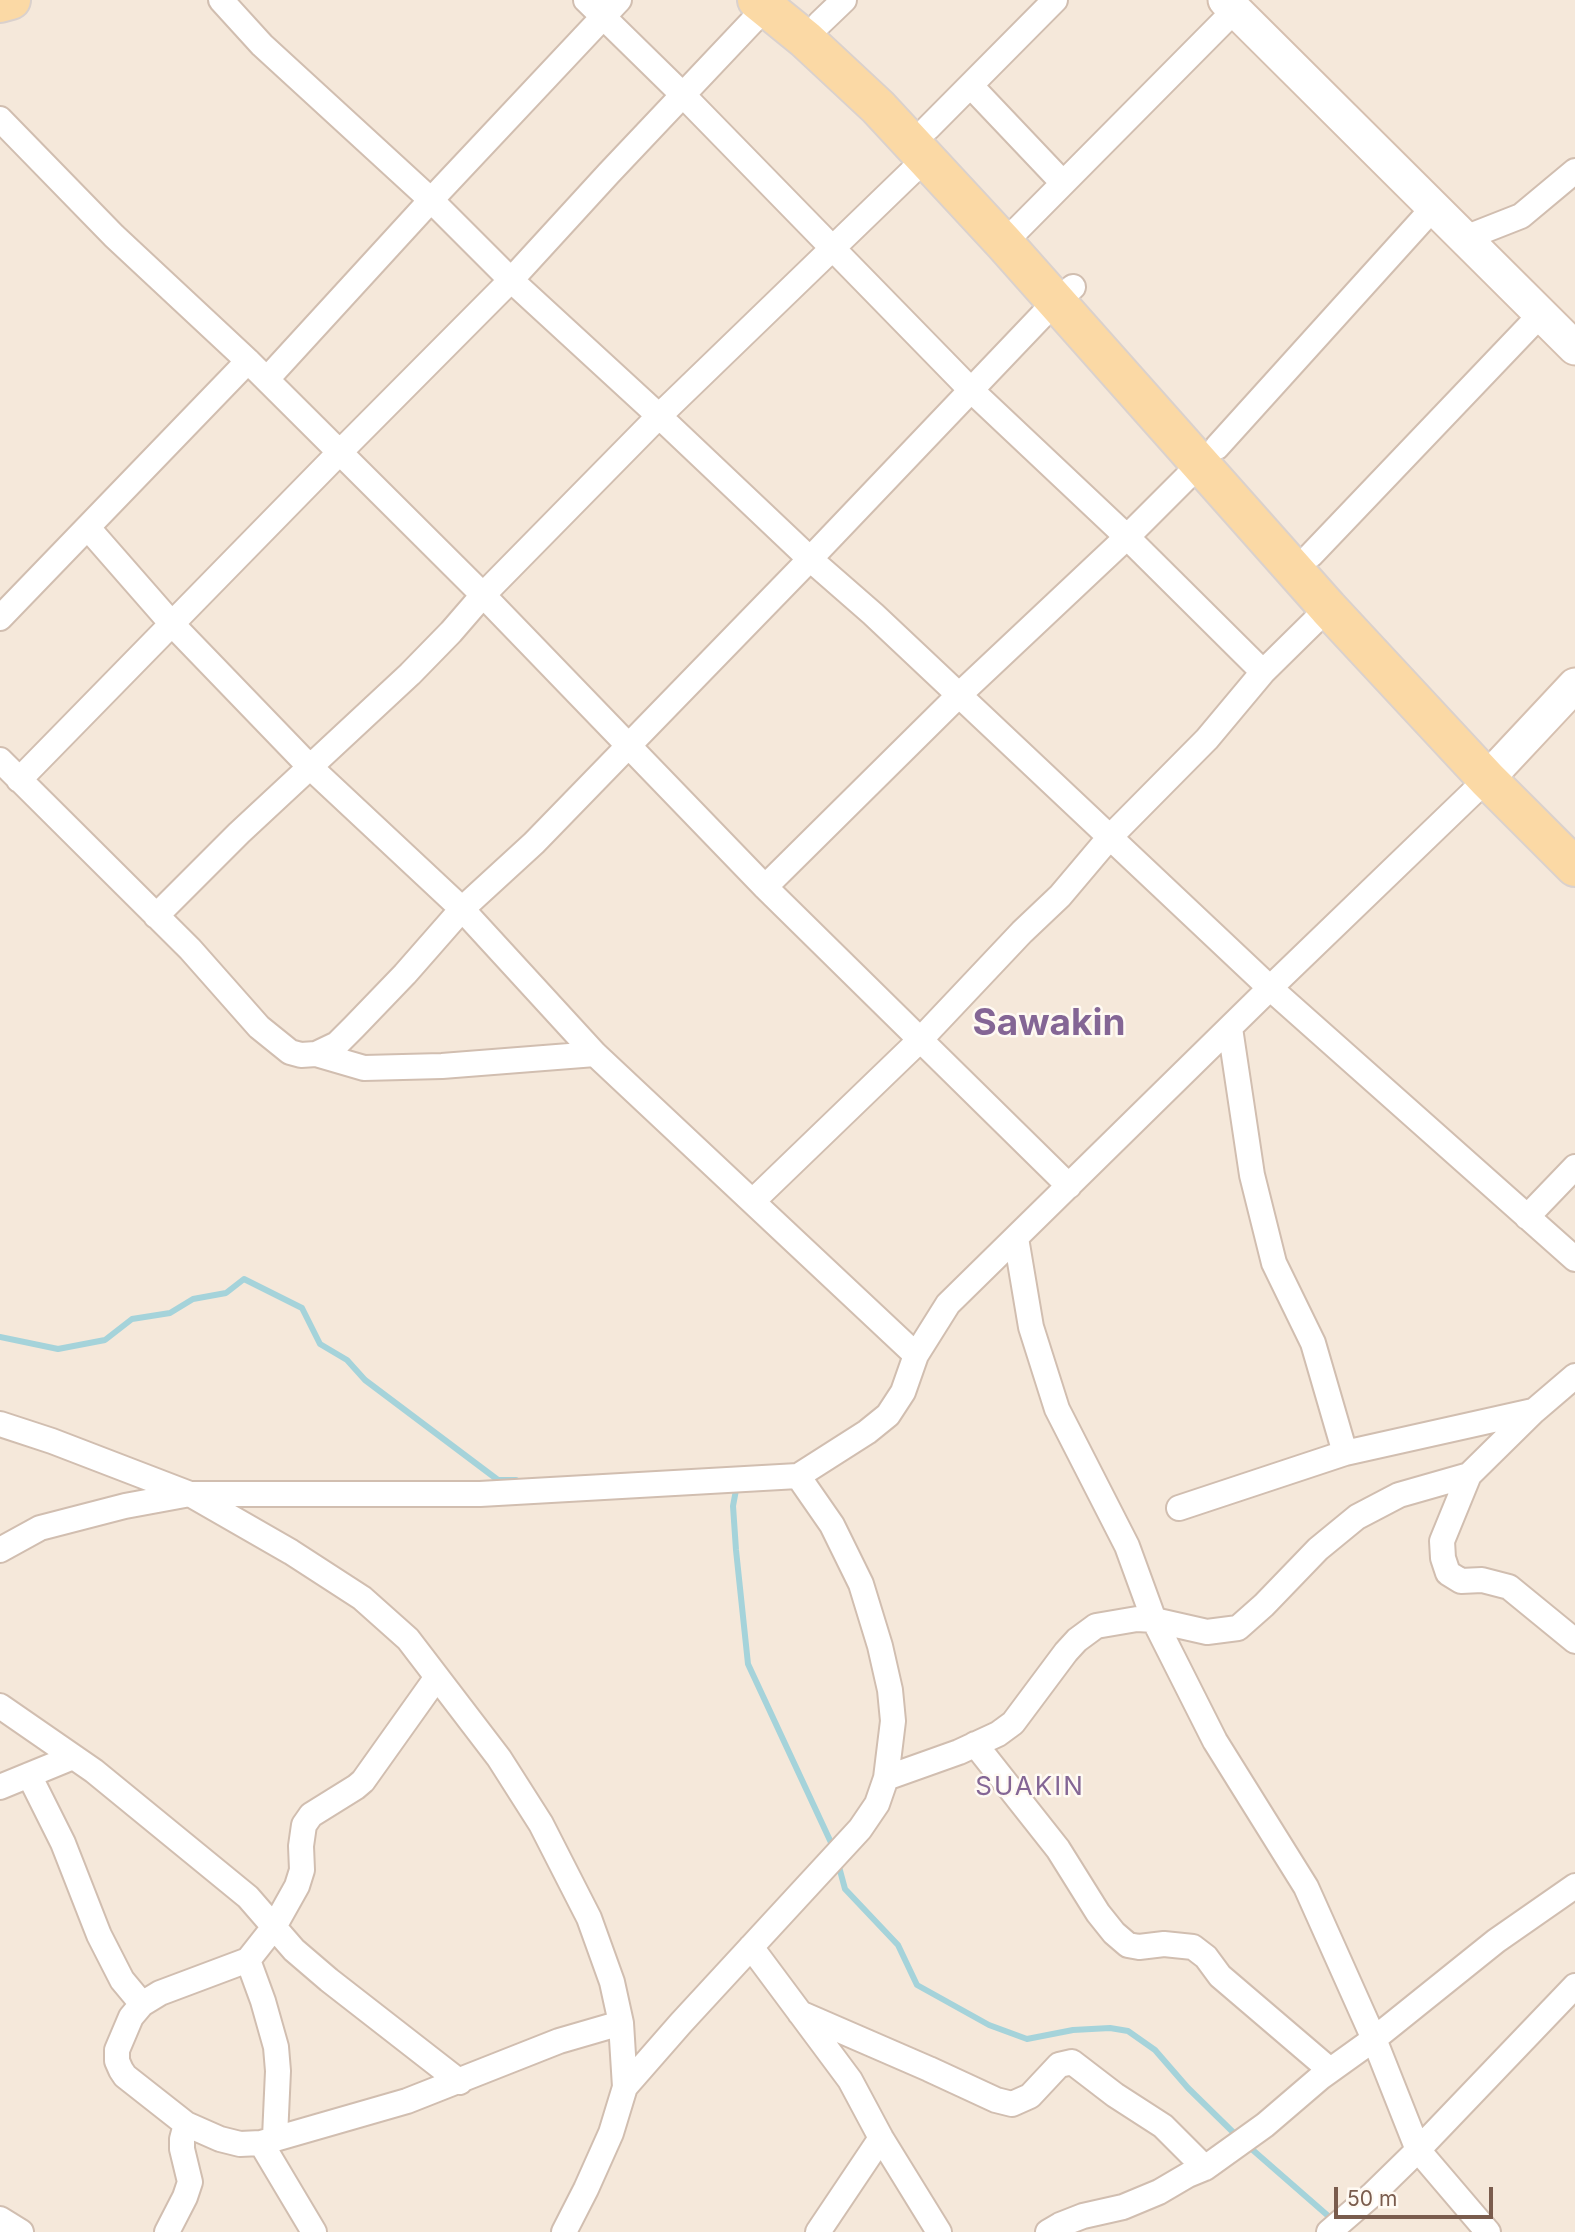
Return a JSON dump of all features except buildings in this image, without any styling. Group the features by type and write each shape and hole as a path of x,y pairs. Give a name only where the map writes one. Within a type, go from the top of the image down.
{"main road":[{"path":"0,3 11,0"},
{"path":"771,2 832,11 905,103 927,143"},
{"path":"771,2 878,107 927,143 1209,455 1311,555 1575,867"},
{"path":"1209,455 1328,608 1494,772 1575,836"}],"street":[{"path":"221,0 262,45 431,200 511,280 810,559 873,614 1270,988 1575,1259"},
{"path":"156,916 309,766 410,674 483,595 659,416 834,247 927,143 971,86 1055,0"},
{"path":"19,780 511,280 682,94 771,2"},
{"path":"1012,235 1230,5 1575,348"},
{"path":"267,379 603,6 682,94 971,390 1127,537 1263,672"},
{"path":"971,86 1063,183"},
{"path":"0,119 114,236 267,379 483,595 765,887 1069,1186"},
{"path":"1465,238 1521,216 1575,171"},
{"path":"765,887 959,695 1127,537 1209,455 1434,207"},
{"path":"316,1054 337,1044 405,974 462,909 534,843 1064,295"},
{"path":"1311,555 1541,314"},
{"path":"3,608 88,528 248,361"},
{"path":"88,528 172,624 309,766 462,909 595,1054 916,1355"},
{"path":"753,1202 920,1040 1022,932 1060,896 1109,838 1207,739 1263,672 1328,608"},
{"path":"0,1550 40,1528 125,1506 190,1494 480,1494 798,1476 867,1432 888,1415 903,1392 916,1355 948,1304 1494,772 1575,685"},
{"path":"0,760 190,949 259,1027 290,1052 301,1055 316,1054 364,1068 442,1066 595,1054"},
{"path":"1230,1028 1252,1175 1274,1263 1313,1343 1345,1453"},
{"path":"1527,1217 1575,1167"},
{"path":"1016,1238 1031,1327 1057,1409 1127,1546 1154,1620 1215,1741 1306,1887 1374,2039 1418,2150 1488,2232"},
{"path":"1575,1376 1534,1411 1469,1475 1442,1541 1443,1558 1448,1573 1461,1581 1482,1580 1509,1587 1575,1641"},
{"path":"1180,1508 1345,1453 1534,1411"},
{"path":"0,1424 190,1494 290,1552 362,1598 408,1639 499,1758 541,1824 589,1918 612,1982 621,2023 625,2087 611,2133 564,2232"},
{"path":"886,1779 998,1734 1013,1723 1066,1652 1096,1626 1137,1619 1154,1620 1207,1632 1238,1628 1318,1549 1357,1517 1399,1495 1469,1475"},
{"path":"625,2087 860,1829 877,1804 886,1779 893,1721 890,1690 880,1646 861,1584 832,1525 798,1476"},
{"path":"437,1676 362,1781 312,1815 304,1825 302,1870 298,1886 274,1927 248,1960 160,1993 142,2004 131,2017 121,2038 117,2061 125,2076 186,2124 220,2139 240,2144 268,2140 407,2101 559,2041 621,2023"},
{"path":"0,1706 94,1771 248,1897 294,1950 329,1980 460,2081"},
{"path":"975,1744 1058,1849 1098,1913 1114,1933 1128,1945 1139,1947 1173,1944 1194,1947 1206,1957 1220,1976 1330,2070"},
{"path":"0,1787 73,1757"},
{"path":"29,1775 63,1843 99,1935 122,1980 142,2004"},
{"path":"1048,2232 1083,2216 1123,2207 1205,2168 1265,2125 1330,2070 1374,2039 1496,1941 1575,1886"},
{"path":"751,1947 850,2080 880,2138 939,2232"},
{"path":"248,1960 276,2047 278,2071 268,2140 314,2232"},
{"path":"1329,2232 1418,2150 1575,1986"},
{"path":"800,2013 996,2100 1012,2104 1030,2096 1059,2064 1072,2062 1115,2095 1163,2126 1205,2168"},
{"path":"167,2232 190,2182 182,2149 186,2124"},
{"path":"818,2232 880,2138"},
{"path":"0,2219 21,2232"}],"shaded area":[{"path":"0,0 1575,0 1575,2232 0,2232"}],"waterway":[{"path":"0,1337 58,1349 105,1340 132,1319 170,1313 193,1299 226,1293 244,1279 302,1308 320,1344 347,1360 365,1380 498,1480 516,1480"},
{"path":"732,1488 736,1490 733,1506 736,1550 748,1664 834,1849"},
{"path":"838,1863 845,1889 898,1945 917,1985 989,2025 1027,2039 1073,2030 1110,2028 1128,2031 1155,2050 1188,2088 1239,2138"},
{"path":"1247,2145 1334,2221"}],"district":[{"name":"Sawakin","path":"1049,1024"},
{"name":"SUAKIN","path":"1030,1787"}]}
